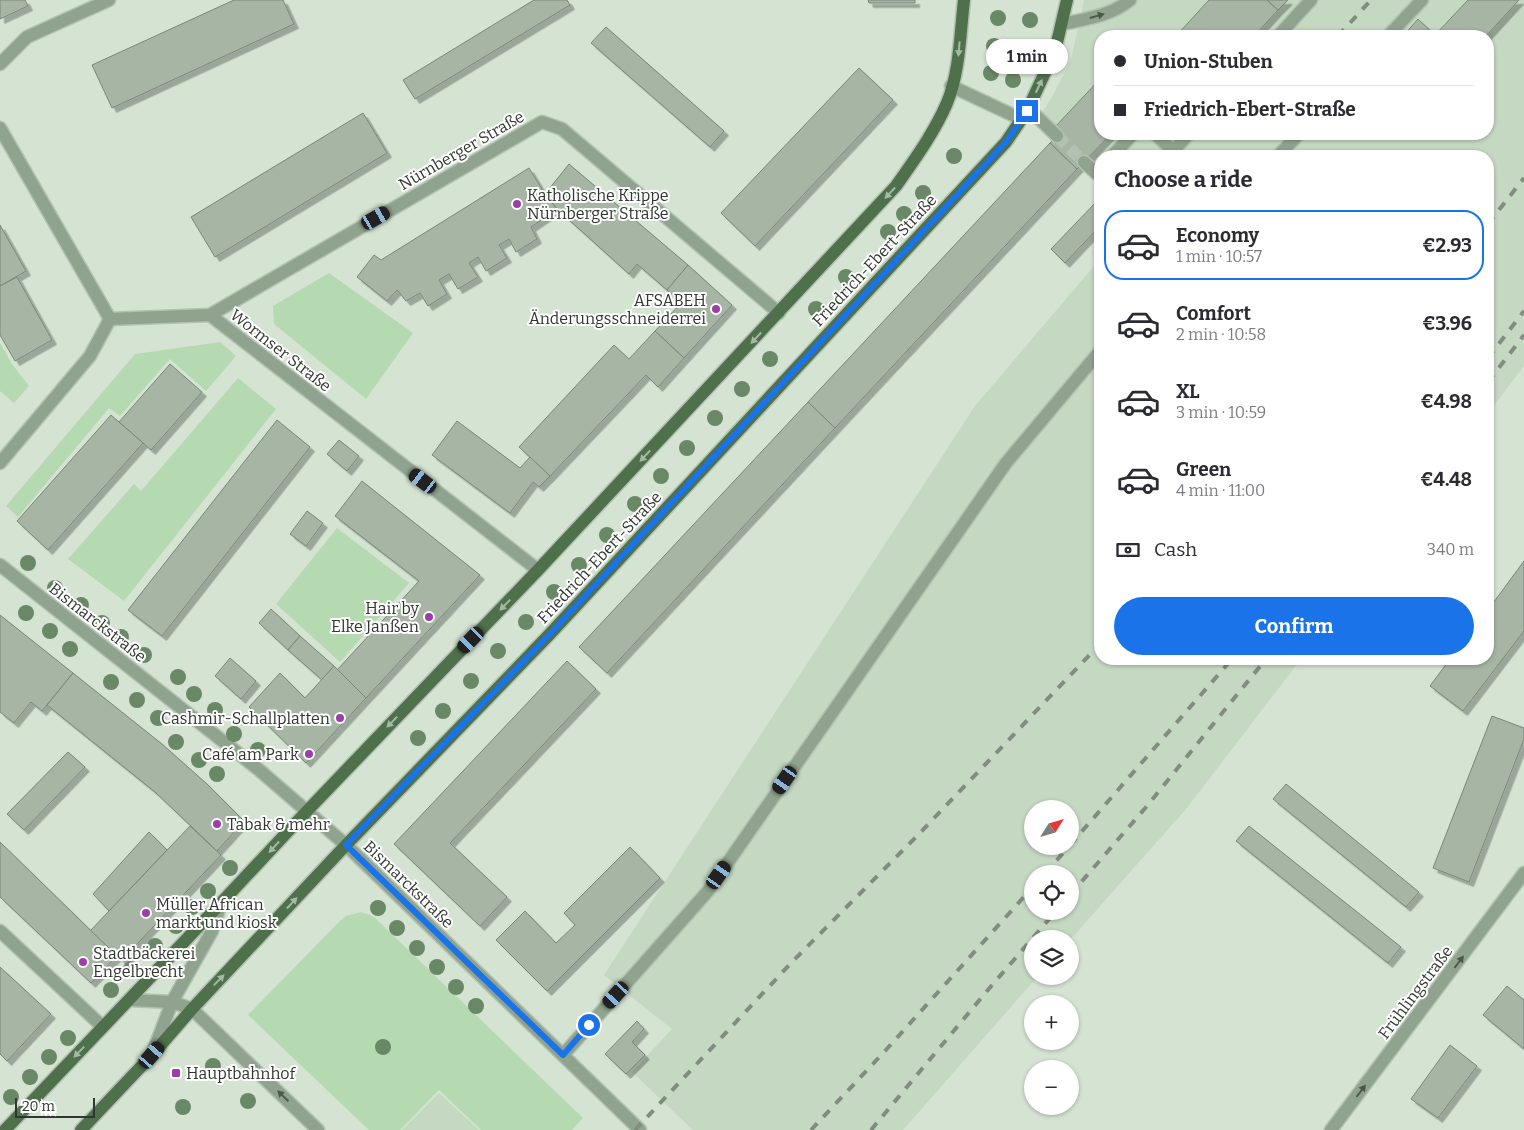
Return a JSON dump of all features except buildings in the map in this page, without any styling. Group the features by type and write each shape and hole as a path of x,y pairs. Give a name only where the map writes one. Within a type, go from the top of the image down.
{"main road":[{"name":"Friedrich-Ebert-Straße","path":"5,1130 538,570 896,186 931,134 947,102 958,61 964,0"},
{"name":"Friedrich-Ebert-Straße","path":"81,1130 152,1055 192,1008 574,607 1006,142 1025,114 1055,52 1067,0"}],"street":[{"path":"0,64 27,37 109,0"},
{"path":"1062,24 1100,16 1130,0"},
{"path":"1284,30 1311,0"},
{"path":"1394,30 1422,0"},
{"path":"951,86 1025,114 1057,136"},
{"name":"Nürnberger Straße","path":"210,315 542,122 562,129 779,313"},
{"path":"0,128 110,319 90,356 0,462"},
{"path":"1118,150 1127,140"},
{"path":"1161,140 1172,150"},
{"path":"1174,150 1183,140"},
{"path":"1284,150 1293,140"},
{"path":"1084,162 1094,172"},
{"name":"Wormser Straße","path":"110,319 210,315 538,570"},
{"path":"563,1055 708,891 1006,463 1094,358"},
{"name":"Bismarckstraße","path":"0,565 250,763 346,845 640,1130"},
{"name":"Frühlingstraße","path":"1331,1130 1524,874"},
{"name":"Friedrich-Ebert-Straße","path":"152,1055 172,1002 212,931 221,903"},
{"path":"0,931 104,1027"},
{"path":"130,1000 172,1002 192,1008 318,1130"}],"shaded area":[{"path":"1084,0 1524,0 1524,366 1494,405 1494,150 1094,150 1094,168 1040,116 1071,60"},
{"path":"1094,266 1094,665 1296,665 1186,809 1079,930 1024,930 1024,985 1030,985 903,1130 693,1130 632,1072 672,1029 604,975 975,406"},
{"path":"439,1093 479,1130 402,1130"}],"green space":[{"path":"329,273 413,333 366,399 274,324 273,306"},
{"path":"220,342 236,356 206,391 170,359 120,416 109,408 18,517 6,506 135,354"},
{"path":"0,343 12,364 29,386 14,403 0,391"},
{"path":"238,378 276,409 124,601 68,559 134,484 141,491"},
{"path":"337,528 409,583 340,662 276,604"},
{"path":"361,912 375,918 583,1118 572,1130 481,1130 439,1090 400,1130 369,1130 248,1015 340,921 346,916"}],"tunnel":[{"path":"1057,136 1084,162"}],"railway":[{"path":"1344,30 1371,0"},
{"path":"1494,216 1524,178"},
{"path":"1494,350 1524,311"},
{"path":"1494,374 1524,335"},
{"path":"635,1130 792,962 918,835 1094,650"},
{"path":"1079,835 1227,665"},
{"path":"1079,885 1147,806 1261,665"},
{"path":"1053,865 1061,855"},
{"path":"811,1130 1024,897"},
{"path":"871,1130 1048,920"}],"place":[{"name":"Katholische Krippe Nürnberger Straße","path":"517,204"},
{"name":"AFSABEH Änderungsschneiderrei","path":"716,309"},
{"name":"Hair by Elke Janßen","path":"429,617"},
{"name":"Cashmir-Schallplatten","path":"340,718"},
{"name":"Café am Park","path":"309,754"},
{"name":"Tabak & mehr","path":"217,824"},
{"name":"Müller African markt und kiosk","path":"146,913"},
{"name":"Stadtbäckerei Engelbrecht","path":"83,962"},
{"name":"Hauptbahnhof","path":"176,1073"}],"route":[{"path":"589,1025 563,1055 346,845 534,650 1006,142 1027,111"}]}
